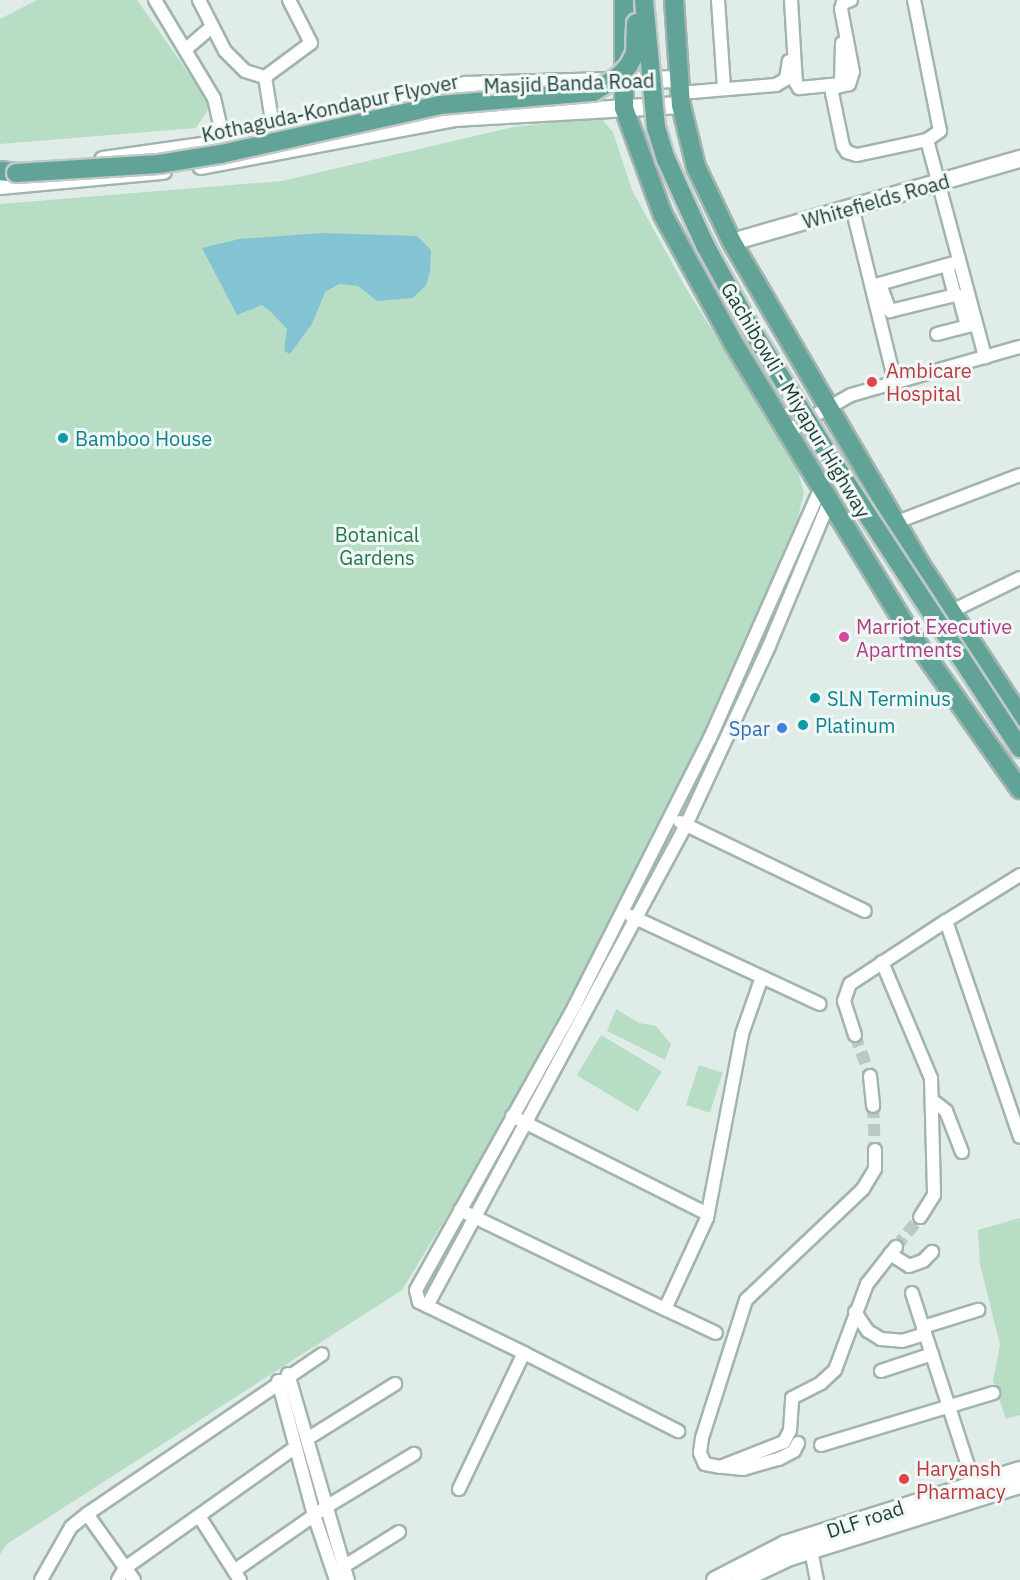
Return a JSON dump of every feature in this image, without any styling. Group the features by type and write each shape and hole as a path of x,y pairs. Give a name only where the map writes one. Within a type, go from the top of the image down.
{"main road":[{"name":"Gachibowli - Miyapur Highway","path":"624,0 626,83 624,108 663,215 787,430 914,639 1020,789"},
{"name":"Kothaguda-Kondapur Flyover","path":"5,171 159,164 221,154 440,105 593,92 618,77 629,65 635,53 636,0"},
{"path":"644,0 656,127 666,159 705,245 751,329 840,473 1020,748"},
{"name":"Gachibowli - Miyapur Highway","path":"674,0 680,92 696,167 732,242 950,612 1020,716"},
{"name":"Masjid Banda Road","path":"5,171 113,159 274,133 447,88 626,83 680,92"},
{"name":"Masjid Banda Road","path":"0,186 124,177 241,160 454,118 624,108 680,92"},
{"name":"Whitefields Road","path":"732,242 1020,159"},
{"name":"DLF road","path":"716,1580 761,1553 785,1544 1020,1470"},
{"path":"741,1580 767,1566 811,1551 1020,1485"}],"street":[{"path":"155,0 214,98 224,142"},
{"path":"199,0 210,28 225,51 245,71 265,77"},
{"path":"265,77 311,43 289,0"},
{"path":"718,0 724,88"},
{"path":"680,92 776,85 786,79 790,68 785,0"},
{"path":"791,0 796,83 802,88 838,85 844,79 838,0"},
{"path":"851,0 843,3 841,9 853,72 849,84 834,88 832,93 843,146 847,152 857,155 927,140 938,134 940,128 914,0"},
{"path":"185,50 210,28"},
{"path":"265,77 274,133"},
{"path":"852,207 876,285 890,311 951,296 954,292 953,264 938,183 927,140"},
{"path":"876,285 953,264"},
{"path":"953,264 971,323 985,357"},
{"path":"876,285 879,318 895,382"},
{"path":"879,318 964,295"},
{"path":"937,334 971,323"},
{"path":"787,430 828,405 895,382 1020,347"},
{"path":"897,522 1020,475"},
{"path":"678,1431 419,1302 416,1290 622,911 712,733 826,494"},
{"path":"428,1306 528,1124 686,825 769,646 826,494"},
{"path":"950,612 1020,578"},
{"path":"670,817 865,911"},
{"path":"855,1035 846,1013 846,992 857,977 1020,875"},
{"path":"622,911 820,1004"},
{"path":"946,921 1017,1118 1020,1137"},
{"path":"882,962 932,1078 934,1195 920,1217"},
{"path":"665,1309 708,1214 742,1034 762,977"},
{"path":"870,1076 873,1106"},
{"path":"932,1100 946,1111 962,1152"},
{"path":"512,1116 708,1214"},
{"path":"798,1443 787,1456 758,1466 720,1467 705,1464 701,1446 746,1300 863,1189 875,1168 875,1150"},
{"path":"460,1210 716,1333"},
{"path":"720,1467 784,1442 790,1430 792,1398 820,1383 835,1370 855,1312 871,1277 893,1250 913,1266 932,1252"},
{"path":"912,1293 974,1484"},
{"path":"855,1312 868,1331 881,1340 902,1341 978,1310"},
{"path":"459,1489 524,1353"},
{"path":"41,1580 71,1527 87,1514 283,1378 322,1354"},
{"path":"881,1371 932,1354"},
{"path":"283,1378 307,1439 348,1580"},
{"path":"283,1378 296,1448 314,1515 336,1580"},
{"path":"307,1439 394,1384"},
{"path":"821,1445 993,1393"},
{"path":"118,1580 125,1568 296,1448"},
{"path":"199,1516 237,1576 314,1515 414,1454"},
{"path":"87,1514 134,1580"},
{"path":"343,1567 399,1532"},
{"path":"811,1551 817,1580"}],"green space":[{"path":"37,0 137,0 211,105 196,128 0,144 0,19"},
{"name":"Botanical Gardens","path":"600,117 613,132 632,190 687,290 796,464 804,493 795,529 707,732 510,1113 402,1290 7,1544 0,1554 0,204 282,181 513,127"},
{"path":"616,1009 639,1023 656,1026 671,1044 665,1060 607,1031"},
{"path":"601,1035 662,1072 638,1112 577,1075"},
{"path":"699,1065 723,1073 710,1113 686,1105"},
{"path":"1020,1218 1020,1415 1006,1419 993,1381 1000,1345 980,1264 978,1230"}],"water":[{"path":"322,233 417,236 431,250 430,272 426,285 413,298 377,301 358,286 339,284 325,292 312,324 290,354 284,351 287,329 262,305 237,315 202,248 239,239"}],"tunnel":[{"path":"855,1035 870,1076"},
{"path":"873,1106 875,1150"},
{"path":"896,1247 920,1217"}],"place":[{"name":"Ambicare Hospital","path":"872,382"},
{"name":"Bamboo House","path":"63,438"},
{"name":"Marriot Executive Apartments","path":"844,637"},
{"name":"SLN Terminus","path":"815,698"},
{"name":"Platinum","path":"803,725"},
{"name":"Spar","path":"782,728"},
{"name":"Haryansh Pharmacy","path":"904,1479"}]}
